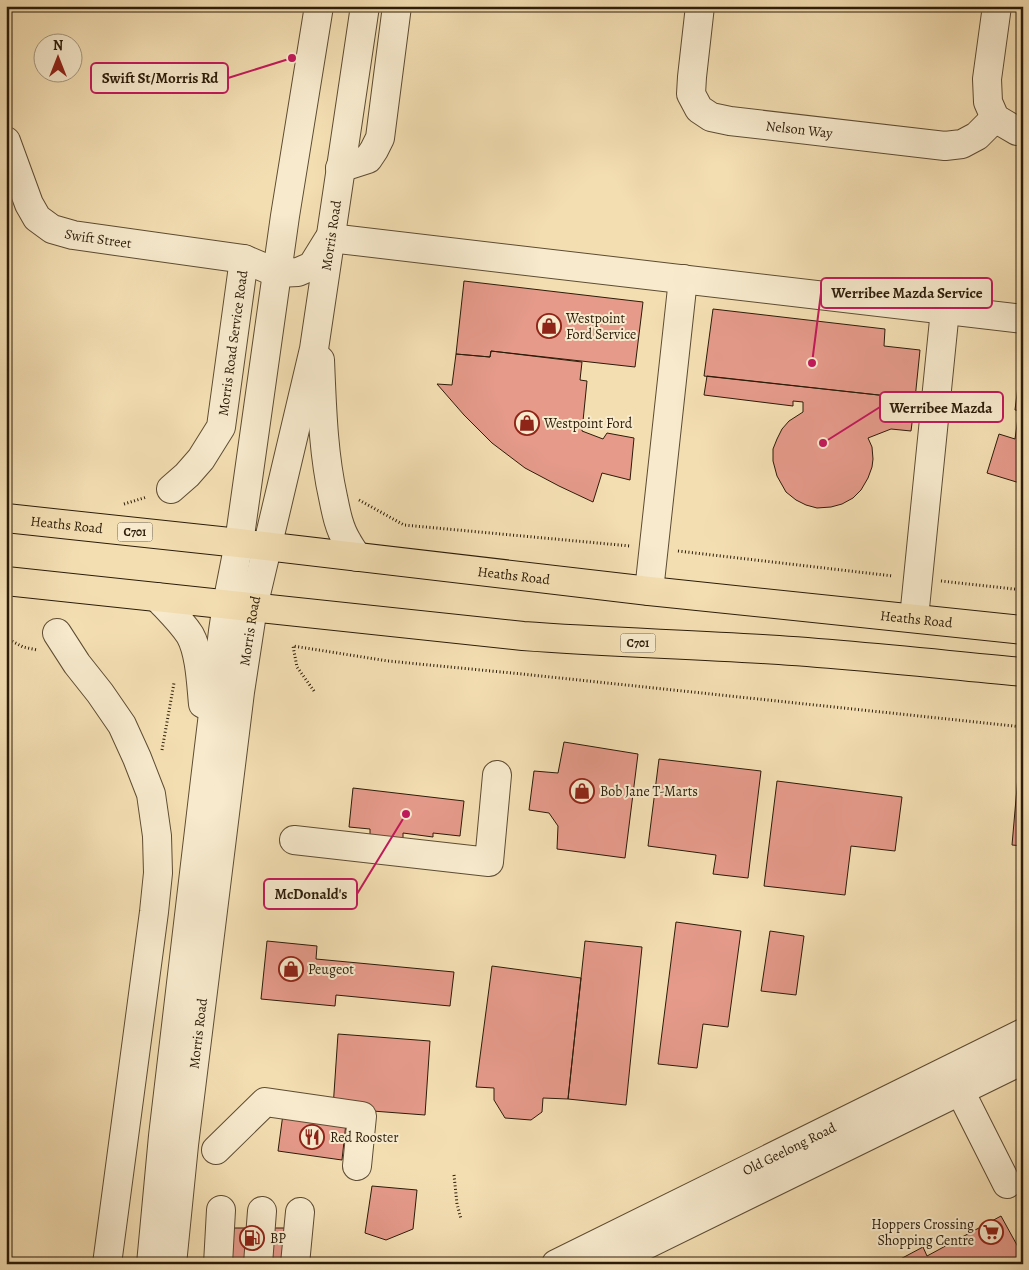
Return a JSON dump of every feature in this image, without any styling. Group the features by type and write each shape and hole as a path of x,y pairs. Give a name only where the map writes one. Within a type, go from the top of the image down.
{"main road":[{"name":"Heaths Road","path":"6,518 1023,630"},
{"name":"C701","path":"6,581 523,636 833,654 1023,672"}],"street":[{"name":"Morris Road","path":"172,1264 184,1144 240,692 239,543 285,216 319,6"},
{"name":"Morris Road","path":"151,1264 163,1136 208,750 240,605 268,546 314,349 365,6"},
{"path":"340,168 368,158 380,138 397,6"},
{"name":"Nelson Way","path":"700,6 691,94 699,109 711,117 730,121 944,146 962,144 977,136 996,118"},
{"path":"998,6 987,79 988,102 996,118 1011,128 1023,132"},
{"name":"Swift Street","path":"6,142 29,204 37,218 52,228 73,235 244,259 277,272"},
{"path":"244,259 272,243 281,232 285,216"},
{"path":"277,272 298,272 312,266 330,238 1023,319"},
{"name":"Morris Road Service Road","path":"244,259 221,427 228,454 240,468 249,474"},
{"path":"649,590 683,279"},
{"path":"914,618 945,310"},
{"path":"318,323 328,476 340,527 357,557"},
{"name":"Morris Road Service Road","path":"170,489 187,475 201,459 221,427"},
{"path":"157,597 191,636 199,662 208,750"},
{"path":"57,633 77,664 122,725 150,794 157,836 158,873 155,902 107,1264"},
{"path":"294,840 489,862 498,774"},
{"name":"Old Geelong Road","path":"563,1262 955,1080 1007,1058 1023,1033"},
{"path":"955,1080 1007,1184"},
{"name":"Old Geelong Road","path":"607,1264 955,1080"},
{"path":"216,1150 265,1102 362,1116 357,1166"},
{"path":"218,1264 261,1211"},
{"path":"236,1264 261,1211"},
{"path":"258,1264 261,1211"},
{"path":"261,1211 277,1264"},
{"path":"261,1211 295,1264"}],"path":[{"path":"359,500 404,526 654,548 1023,590"},
{"path":"314,691 297,667 293,646 388,660 1023,727"},
{"path":"161,755 175,679"},
{"path":"454,1175 461,1219"}],"building":[{"name":"Westpoint Ford Service","path":"464,281 643,302 635,367 491,351 490,357 456,354"},
{"path":"713,309 885,329 884,346 920,350 915,399 704,376"},
{"path":"1023,345 1023,411 1015,410"},
{"name":"Westpoint Ford","path":"491,351 582,362 580,380 587,381 582,431 603,439 607,433 634,438 630,480 602,473 593,502 525,468 492,443 437,384 452,385 456,354 490,357"},
{"path":"707,376 915,399 911,431 891,429 868,438 872,447 872,467 861,490 853,498 842,504 817,508 796,500 786,492 777,476 773,461 773,449 782,429 789,421 803,412 803,402 793,401 793,406 704,395"},
{"path":"1019,410 1023,411 1023,484 987,473 999,434 1015,439"},
{"name":"Bob Jane T-Marts","path":"564,742 638,754 625,858 557,849 558,826 549,813 529,810 534,771 558,773"},
{"path":"659,759 761,771 748,878 713,874 716,855 648,846"},
{"path":"1018,776 1023,776 1023,846 1012,845"},
{"path":"777,781 902,797 895,851 851,846 845,895 764,886"},
{"path":"353,788 464,801 460,836 433,833 433,837 403,833 403,840 370,837 370,829 349,827"},
{"path":"676,922 741,931 728,1027 703,1024 697,1068 658,1064"},
{"path":"770,931 804,936 796,995 761,991"},
{"path":"267,941 317,946 316,959 454,972 450,1006 336,995 335,1006 261,999"},
{"path":"585,941 642,947 626,1105 568,1099"},
{"path":"492,966 581,978 568,1099 543,1098 542,1112 531,1120 505,1118 494,1100 494,1088 476,1087"},
{"path":"338,1034 430,1041 425,1115 333,1108"},
{"name":"Red Rooster","path":"283,1114 346,1123 342,1160 278,1151"},
{"path":"372,1186 417,1190 413,1229 386,1240 365,1233"},
{"name":"Hoppers Crossing Shopping Centre","path":"1001,1216 1023,1256 1023,1264 891,1264 923,1247 927,1256"},
{"path":"206,1228 305,1228 305,1260 243,1260 243,1264 226,1264"}],"place":[{"name":"Swift St/Morris Rd","path":"292,58"},
{"name":"Westpoint Ford Service","path":"549,326"},
{"name":"Werribee Mazda Service","path":"812,363"},
{"name":"Westpoint Ford","path":"527,423"},
{"name":"Werribee Mazda","path":"823,443"},
{"name":"Bob Jane T-Marts","path":"582,791"},
{"name":"McDonald's","path":"406,814"},
{"name":"Peugeot","path":"291,969"},
{"name":"Red Rooster","path":"312,1137"},
{"name":"Hoppers Crossing Shopping Centre","path":"991,1232"},
{"name":"BP","path":"252,1238"}]}
